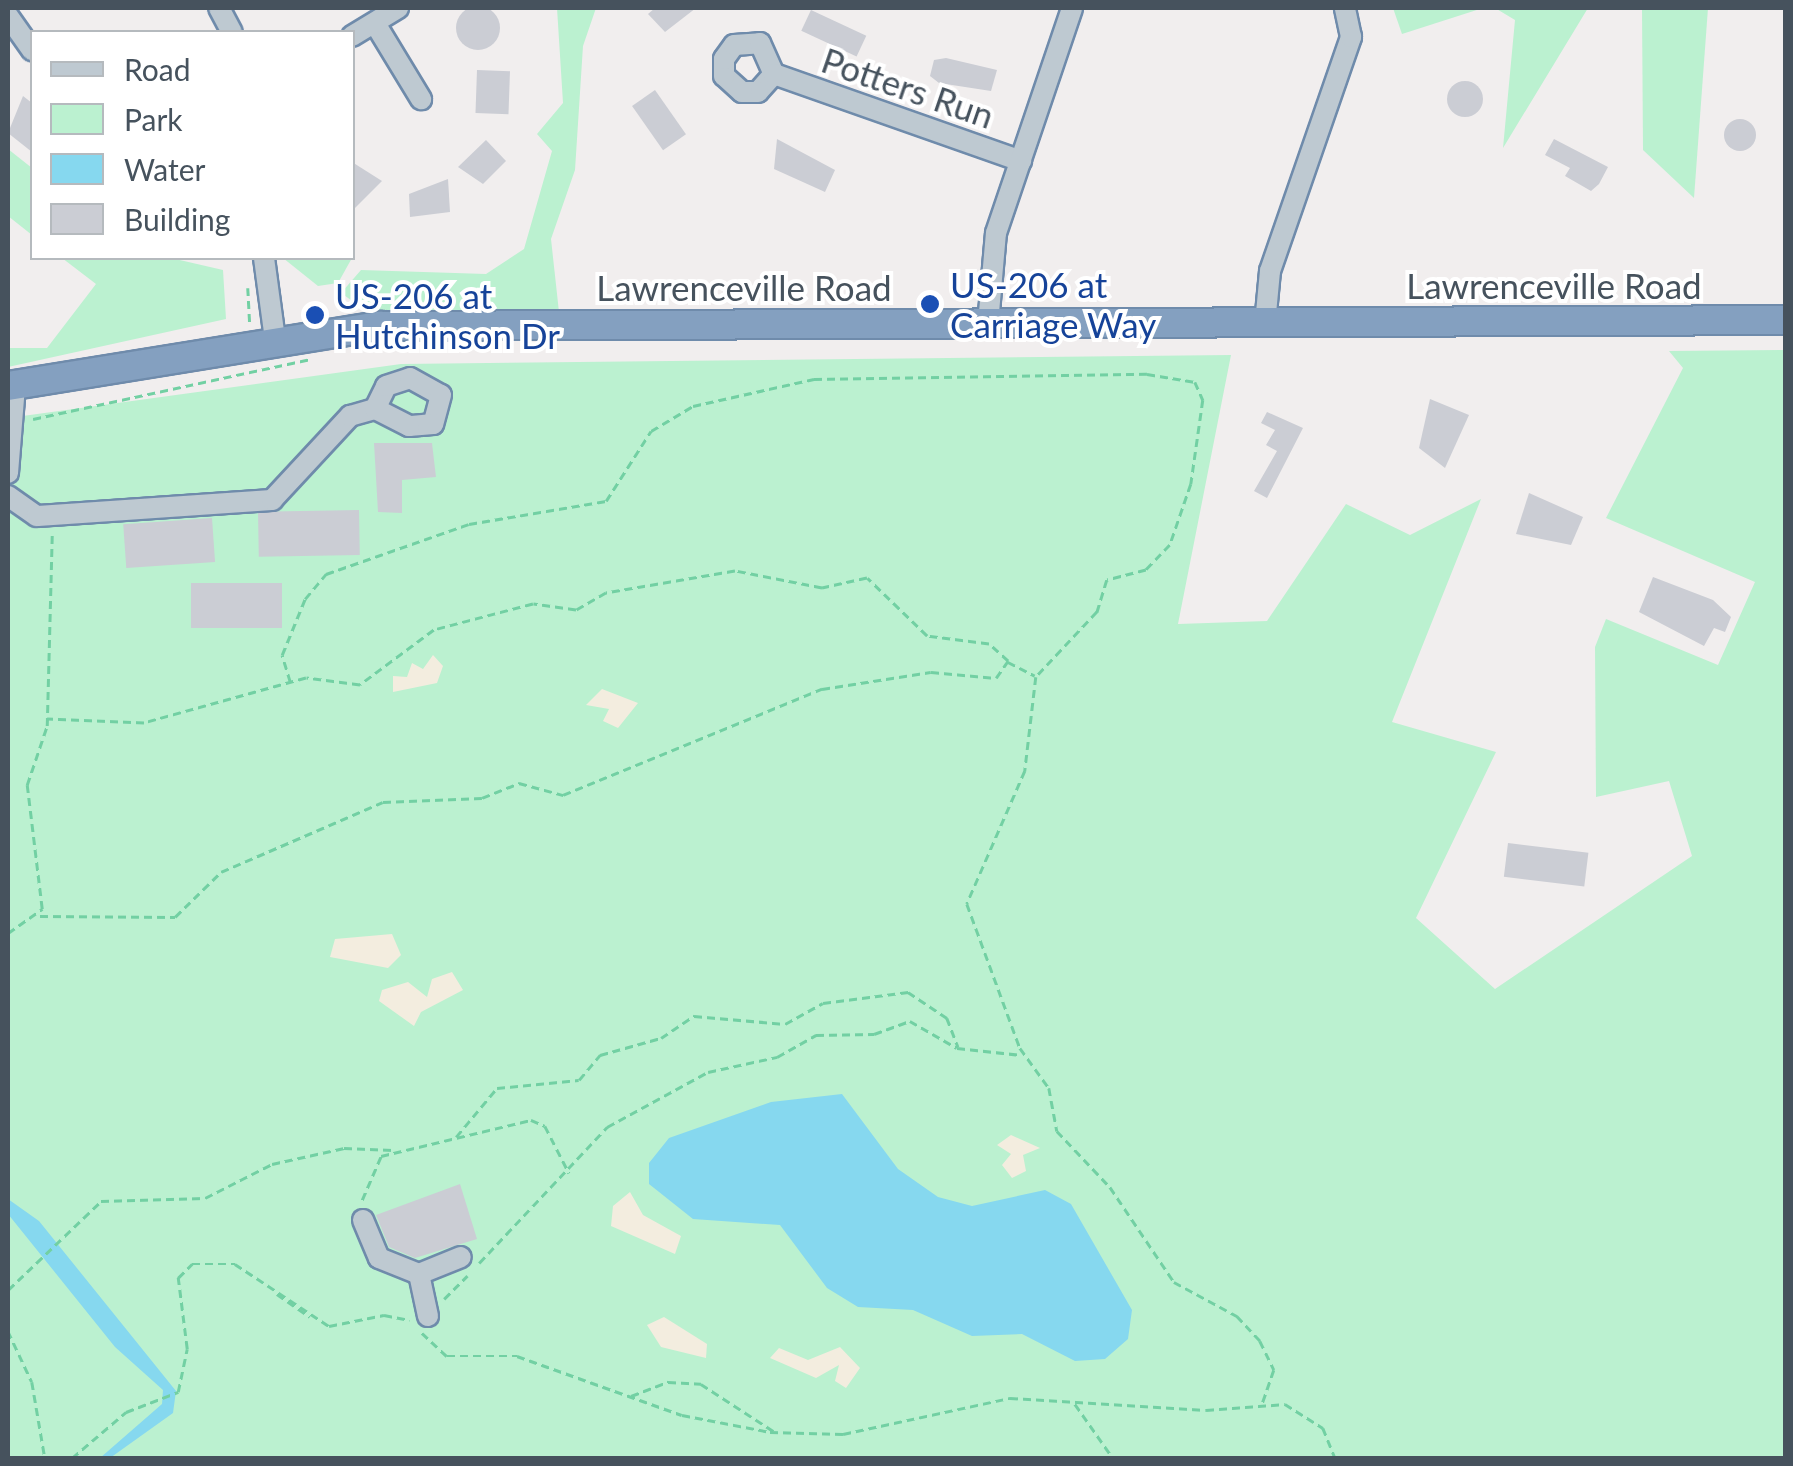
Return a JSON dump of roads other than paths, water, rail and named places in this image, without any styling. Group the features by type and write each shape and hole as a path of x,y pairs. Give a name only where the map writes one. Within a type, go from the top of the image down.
{"highway":[{"name":"Lawrenceville Road","path":"12,386 304,334 417,325 1786,320"}],"street":[{"path":"19,8 8,17 30,47"},
{"path":"219,8 231,30"},
{"path":"355,35 398,8"},
{"path":"988,324 992,254 1072,8"},
{"path":"1265,324 1270,271 1351,37 1345,8"},
{"path":"376,25 421,99"},
{"name":"Potters Run","path":"774,74 1021,161"},
{"path":"264,260 276,339"},
{"path":"8,473 16,424 12,386"},
{"path":"8,496 37,516 272,500 350,416 375,408"},
{"path":"362,1220 380,1258 420,1274 461,1256"},
{"path":"420,1274 428,1316"}],"water":[{"path":"842,1094 898,1169 938,1197 972,1206 1045,1190 1071,1204 1132,1310 1128,1339 1105,1359 1075,1361 1022,1334 972,1336 913,1310 858,1307 827,1288 780,1225 693,1219 649,1184 649,1163 669,1138 771,1102"},
{"path":"8,1199 39,1221 176,1391 173,1413 110,1458 100,1458 162,1404 163,1390 115,1347 8,1214"}],"place":[{"name":"US-206 at Carriage Way","path":"930,304"},
{"name":"US-206 at Hutchinson Dr","path":"315,315"}]}
